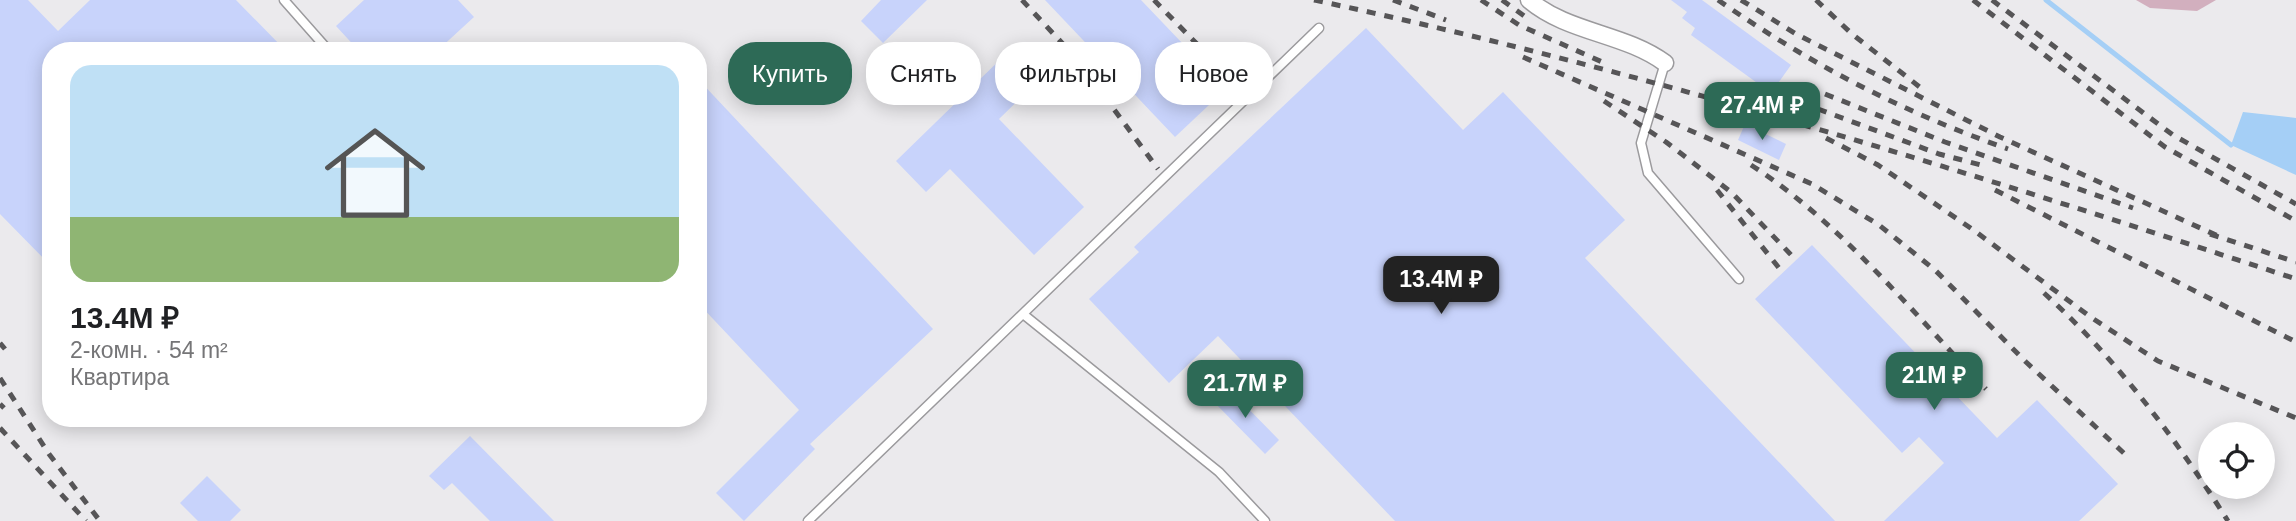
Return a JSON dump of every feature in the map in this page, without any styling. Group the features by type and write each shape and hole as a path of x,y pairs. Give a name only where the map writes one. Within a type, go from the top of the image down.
{"street":[{"path":"1529,0 1546,14 1646,49 1665,63"}],"lane":[{"path":"284,0 321,42"},
{"path":"808,521 1319,29"},
{"path":"1665,63 1641,143 1648,173 1739,279"},
{"path":"1023,314 1219,472 1265,521"}],"shaded area":[{"path":"2136,0 2216,0 2197,11 2150,8"}],"water":[{"path":"2243,112 2296,118 2296,175 2231,145"}],"building":[{"path":"0,0 28,0 58,31 90,0 236,0 277,42 42,42 42,257 0,214"},
{"path":"364,0 458,0 474,17 447,42 351,42 336,26"},
{"path":"881,0 927,0 884,42 861,21"},
{"path":"1045,0 1141,0 1181,42 1155,42 1155,105 1209,105 1175,137 1141,101 1141,42 1085,42"},
{"path":"1671,0 1702,0 1791,65 1771,93 1691,35 1695,28 1682,18 1687,12"},
{"path":"1366,28 1463,130 1503,92 1625,220 1585,258 1835,521 1395,521 1218,336 1169,383 1089,299 1139,252 1134,247"},
{"path":"995,65 995,105 1013,105 999,119 1084,207 1034,255 950,169 926,192 896,161 954,105 981,105 981,78"},
{"path":"707,89 933,329 810,444 815,449 744,521 716,493 799,410 707,313"},
{"path":"1745,124 1786,144 1779,160 1738,140"},
{"path":"1812,245 1997,438 2037,400 2118,484 2079,521 1884,521 1944,463 1919,437 1902,453 1755,299"},
{"path":"1225,385 1279,440 1265,454 1211,399"},
{"path":"470,436 554,521 490,521 452,483 444,490 429,476"},
{"path":"207,476 241,510 230,521 198,521 180,503"}],"waterway":[{"path":"2046,0 2231,145"}],"railway":[{"path":"1022,0 1076,58 1158,169"},
{"path":"1154,0 1195,42"},
{"path":"1314,0 1562,59 1809,126 2296,279"},
{"path":"1393,0 1446,20"},
{"path":"1481,0 1519,25 1609,65"},
{"path":"1502,0 1527,18"},
{"path":"1718,0 1753,24 1858,85 1930,119 2008,149"},
{"path":"1741,0 1796,34 2000,137 2218,236"},
{"path":"1816,0 1852,34 1921,88"},
{"path":"1973,0 2165,147 2296,221"},
{"path":"1992,0 2173,135 2296,204"},
{"path":"1523,57 1812,184 1879,225 1935,270 2026,362 2128,457"},
{"path":"1825,94 1945,142 2133,208"},
{"path":"1604,101 1666,142 1731,192 1796,260"},
{"path":"1818,109 1939,154 1985,166"},
{"path":"1826,138 1878,165 1972,229 2092,318 2158,361 2296,418"},
{"path":"1751,165 1784,188 1845,241 1986,389"},
{"path":"1717,190 1783,273"},
{"path":"1995,190 2296,342"},
{"path":"2210,234 2296,262"},
{"path":"2044,293 2096,345 2144,401 2228,521"},
{"path":"0,343 5,349"},
{"path":"0,378 49,454 100,521"},
{"path":"0,404 4,408"},
{"path":"0,428 86,521"}]}
